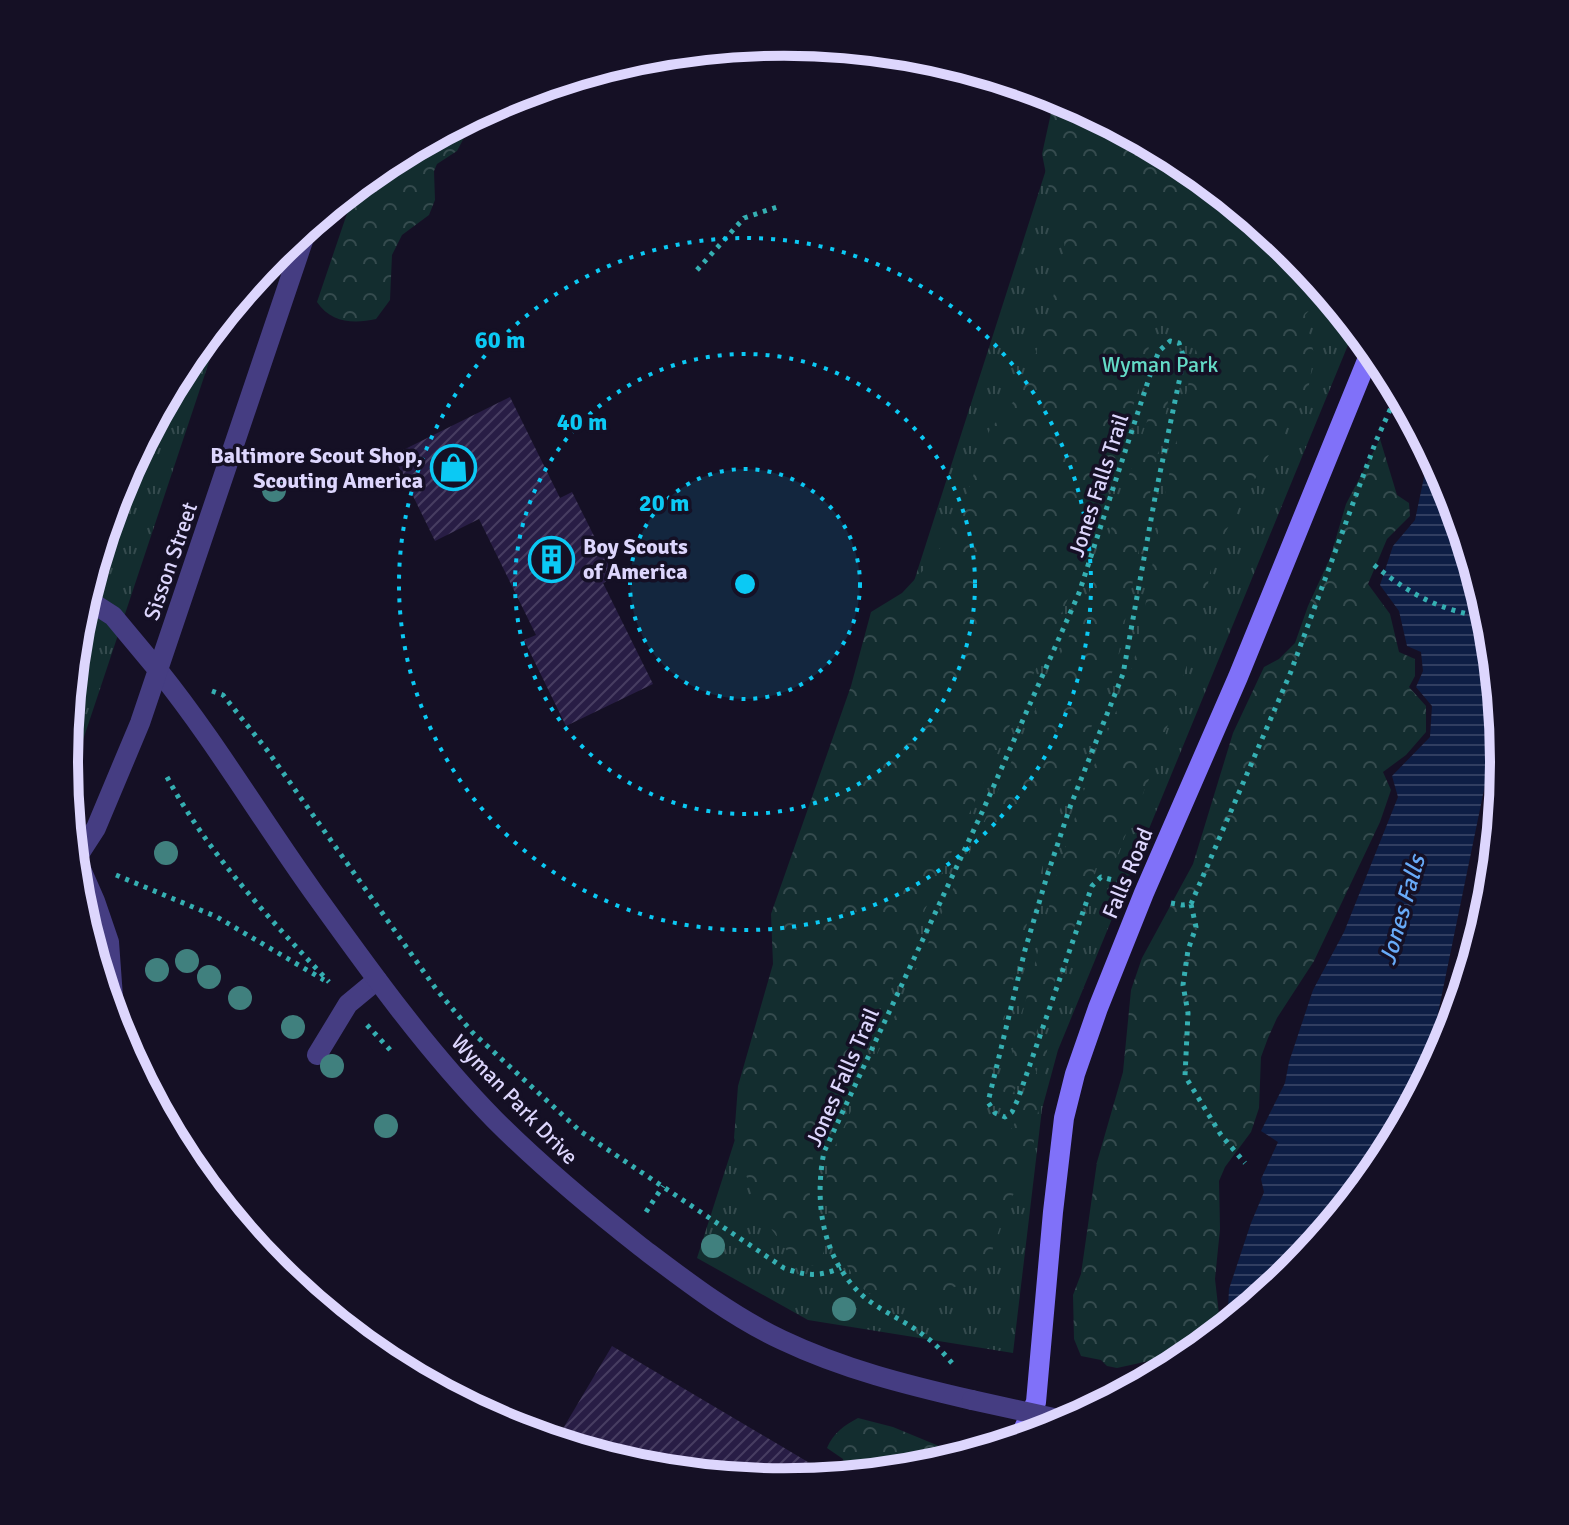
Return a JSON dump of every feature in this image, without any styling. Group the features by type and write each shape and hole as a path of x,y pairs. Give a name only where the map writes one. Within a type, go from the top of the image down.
{"main road":[{"name":"Falls Road","path":"1024,1427 1036,1402 1064,1118 1075,1074 1144,893 1238,677 1366,362"}],"street":[{"name":"Sisson Street","path":"83,849 122,768 158,670 300,249"},
{"name":"Wyman Park Drive","path":"96,605 113,616 188,707 377,980 449,1069 493,1118 595,1211 711,1299 780,1339 830,1361 886,1380 1050,1417"},
{"path":"90,892 109,942 112,978"},
{"path":"317,1055 348,1004 377,980"}],"path":[{"path":"697,270 744,218 780,206"},
{"name":"Jones Falls Trail","path":"953,1364 929,1338 865,1297 841,1268 825,1234 819,1204 819,1177 824,1152 984,808 1079,593 1152,369 1159,351 1170,341 1179,343 1184,358 1123,674 1070,807 1025,950 988,1102 995,1113 1005,1117 1012,1112 1018,1099 1092,886 1101,877 1119,882"},
{"path":"1245,1163 1221,1135 1185,1076 1188,1013 1183,985 1188,950 1196,927 1191,904 1290,674 1376,441 1393,404"},
{"path":"1374,565 1405,589 1436,606 1475,615"},
{"path":"210,690 223,695 267,750 427,978 472,1032 580,1131 784,1268 807,1277 841,1268"},
{"path":"86,865 217,917 332,985 229,872 197,830 167,777"},
{"path":"1165,902 1191,904"},
{"path":"646,1212 663,1186"}],"green space":[{"path":"1052,109 1097,129 1177,175 1250,231 1319,300 1305,315 1314,354 1307,397 1265,461 1215,551 1195,643 1173,704 1162,748 1114,863 1099,859 1018,1083 1013,1093 1006,1095 1003,1091 1060,863 1138,646 1165,494 1197,343 1191,328 1179,317 1165,315 1151,324 1147,365 1067,601 816,1147 810,1177 811,1205 827,1262 814,1266 793,1259 772,1230 751,1190 734,1138 738,1086 773,964 771,914 851,686 871,612 902,593 932,561 958,518 990,429 1028,379 1065,251 1062,223 1050,194 1042,154"},
{"name":"Wyman Park","path":"1064,114 1138,151 1215,202 1284,263 1350,339 1058,1050 1042,1109 1013,1353 808,1320 697,1258"},
{"path":"467,132 457,151 437,164 434,171 435,200 429,215 402,235 392,255 390,300 376,319 351,321 336,318 317,302 350,206 392,175"},
{"path":"215,345 78,754 84,670 102,580 115,535 151,450 173,409"},
{"path":"1165,367 1171,367 1173,376 1118,657 1053,828 1022,942 991,1078 973,1110 976,1125 995,1136 1010,1131 1022,1111 1049,1038 1033,1159 1007,1206 992,1251 968,1280 947,1291 903,1300 867,1293 846,1263 832,1230 826,1195 829,1159 1092,586"},
{"path":"1380,439 1397,495 1409,503 1410,516 1387,539 1368,584 1390,614 1399,652 1415,659 1415,676 1409,687 1426,706 1426,732 1406,755 1383,772 1391,790 1380,822 1314,961 1277,1018 1261,1057 1259,1108 1251,1132 1225,1167 1219,1181 1220,1229 1215,1279 1220,1319 1162,1359 1117,1368 1107,1366 1101,1360 1081,1356 1074,1339 1073,1295 1081,1274 1097,1162 1123,1072 1131,990 1142,958 1193,864 1233,733 1264,667 1279,659 1295,643 1330,558 1346,504"},
{"path":"858,1418 893,1427 947,1449 844,1466 843,1459 827,1448 840,1430"}],"water":[{"name":"Jones Falls","path":"1426,468 1454,535 1467,580 1485,670 1491,757 1431,1045 1396,1116 1345,1193 1284,1262 1228,1312 1229,1289 1264,1192 1261,1179 1278,1142 1261,1131 1285,1083 1313,990 1344,932 1398,797 1392,776 1430,737 1432,706 1416,687 1423,671 1421,652 1407,646 1399,611 1380,585 1393,546 1415,520"}],"building":[{"name":"Boy Scouts of America","path":"510,397 560,498 572,492 615,578 603,583 653,684 566,726 524,640 536,635 479,519 435,541 393,455"},
{"path":"612,1346 817,1468 784,1469 692,1463 602,1445 560,1433"}],"place":[{"name":"Baltimore Scout Shop, Scouting America","path":"454,468"},
{"name":"Boy Scouts of America","path":"552,559"}]}
